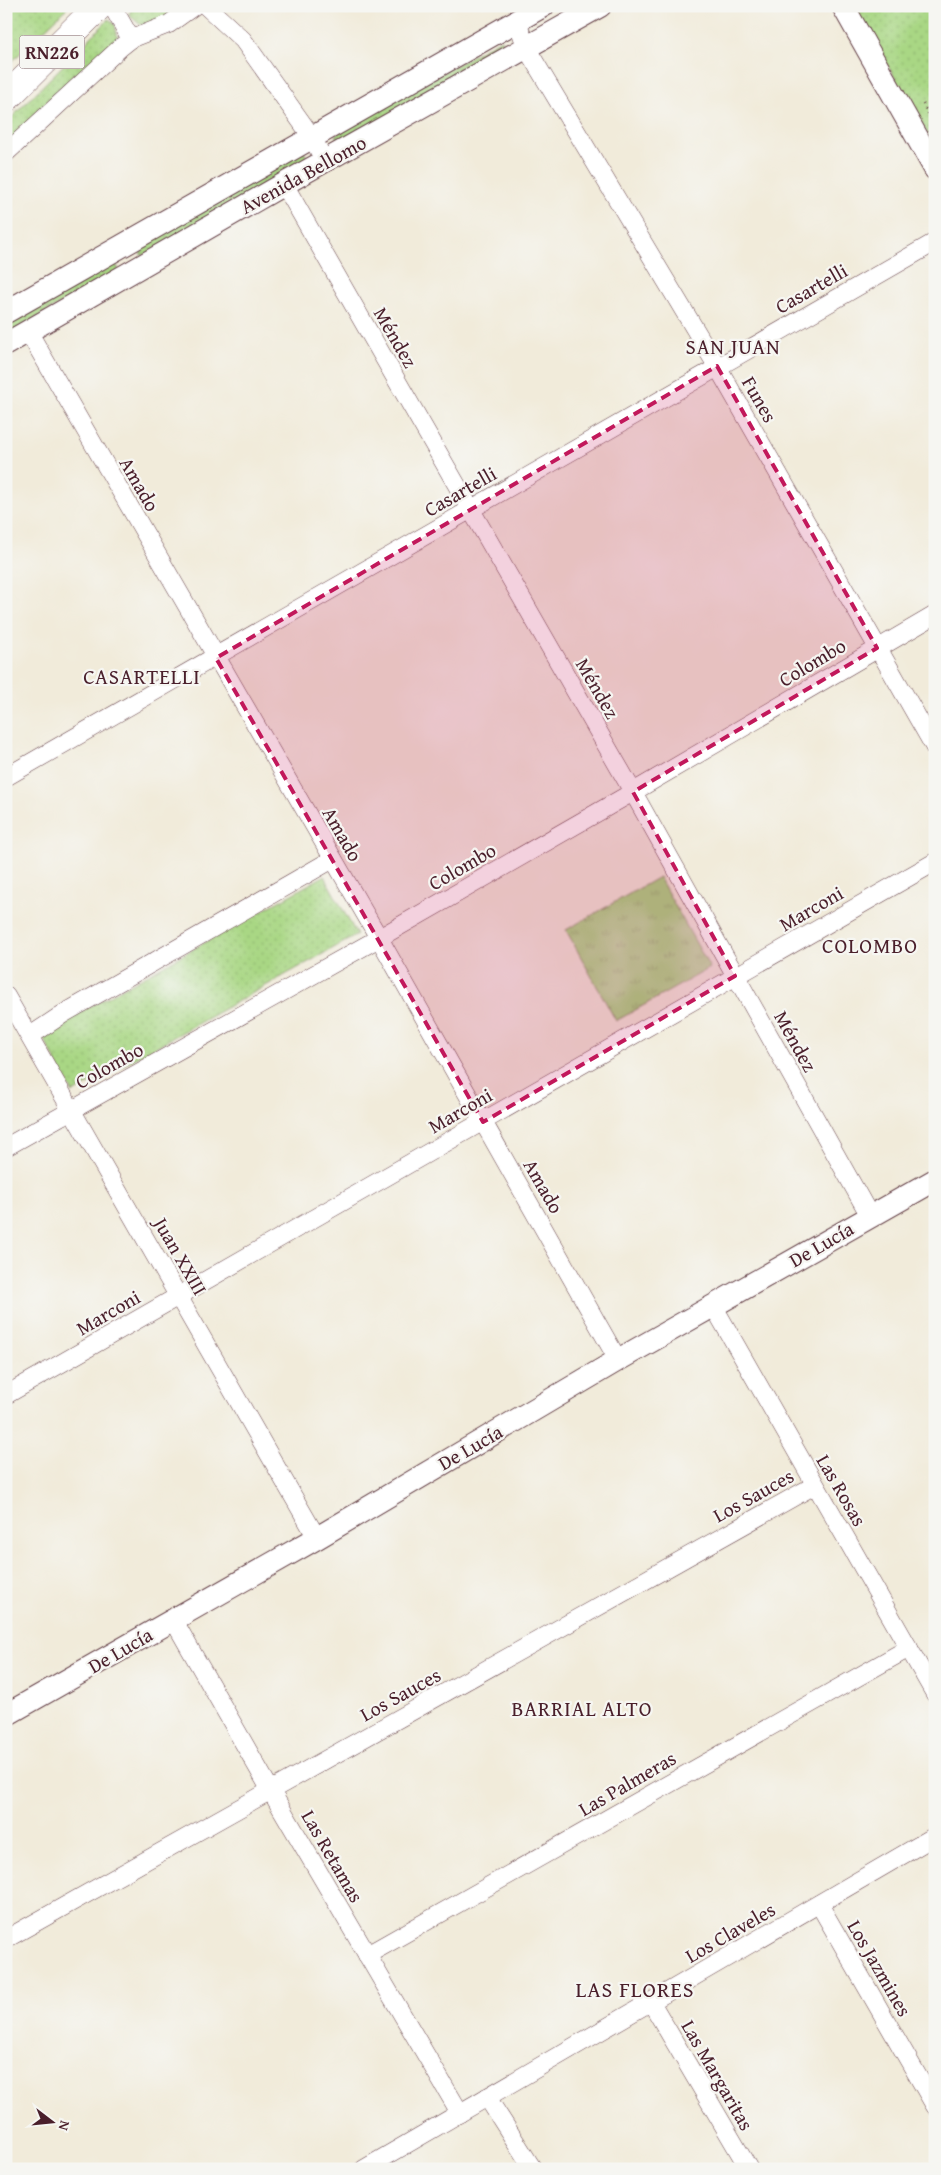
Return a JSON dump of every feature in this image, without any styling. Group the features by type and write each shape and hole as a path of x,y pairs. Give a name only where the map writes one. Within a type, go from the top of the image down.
{"highway":[{"name":"RN226","path":"6,98 99,6"}],"street":[{"path":"112,6 131,39"},
{"path":"6,153 131,39 169,24 194,6"},
{"path":"206,6 243,40 312,137 325,162"},
{"name":"Avenida Bellomo","path":"6,312 543,6"},
{"name":"Avenida Bellomo","path":"6,344 284,184 527,49 600,6"},
{"path":"843,6 935,169"},
{"name":"Funes","path":"517,21 527,49 717,366 935,748"},
{"name":"Méndez","path":"284,184 633,792 870,1216"},
{"name":"Casartelli","path":"6,777 216,658 717,366 935,242"},
{"path":"125,244 137,268"},
{"name":"Amado","path":"28,331 379,938 618,1360"},
{"name":"Colombo","path":"6,1147 379,938 935,615"},
{"path":"30,1036 63,1014 333,859"},
{"name":"Marconi","path":"6,1395 935,862"},
{"name":"Juan XXIII","path":"6,996 317,1538"},
{"name":"De Lucía","path":"6,1715 317,1538 618,1360 935,1180"},
{"name":"Las Rosas","path":"714,1307 935,1694"},
{"name":"Los Sauces","path":"6,1939 815,1485"},
{"name":"Las Retamas","path":"174,1619 270,1791 460,2113"},
{"name":"Las Palmeras","path":"367,1955 908,1648"},
{"name":"Los Claveles","path":"364,2169 935,1836"},
{"name":"Los Jazmines","path":"819,1904 935,2106"},
{"name":"Las Margaritas","path":"651,2002 749,2169"},
{"path":"488,2097 532,2169"}],"highlighted area":[{"path":"717,366 877,648 633,792 735,976 483,1122 216,658"}],"green space":[{"path":"6,6 69,6 6,67"},
{"path":"132,6 178,6 160,23 142,26 129,15"},
{"path":"853,6 935,6 935,147"},
{"path":"109,19 115,24 118,42 6,144 6,123"},
{"path":"501,39 506,49 341,145 335,135"},
{"path":"303,150 308,160 142,256 137,246"},
{"path":"114,260 119,270 6,335 6,322"},
{"path":"324,876 357,935 73,1093 41,1034"},
{"path":"659,877 710,968 616,1021 566,930"}],"district":[{"name":"SAN JUAN","path":"733,346"},
{"name":"CASARTELLI","path":"142,676"},
{"name":"COLOMBO","path":"870,945"},
{"name":"BARRIAL ALTO","path":"582,1708"},
{"name":"LAS FLORES","path":"635,1989"}]}
